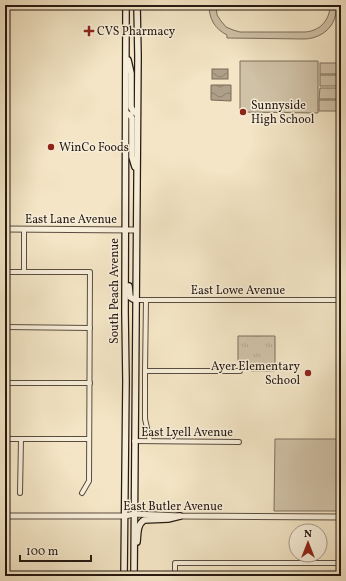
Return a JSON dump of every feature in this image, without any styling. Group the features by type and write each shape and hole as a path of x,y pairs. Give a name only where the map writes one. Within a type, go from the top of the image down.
{"main road":[{"name":"South Peach Avenue","path":"124,576 126,381 126,5"},
{"name":"South Peach Avenue","path":"134,576 138,52 137,5"},
{"path":"126,52 131,73 131,107 137,114"},
{"path":"126,113 132,118 132,157 136,175"},
{"path":"126,265 128,268 129,294 131,298 136,300"},
{"path":"134,557 136,552 138,528 142,521 168,519 180,516"}],"street":[{"name":"East Lane Avenue","path":"5,229 136,230"},
{"path":"24,229 24,272"},
{"path":"5,272 90,272 89,481 82,493"},
{"name":"East Lowe Avenue","path":"136,300 341,300"},
{"path":"146,300 146,419 150,441"},
{"path":"5,327 90,328"},
{"path":"145,371 240,371"},
{"path":"5,383 90,383"},
{"path":"5,439 89,439"},
{"path":"20,493 21,439"},
{"name":"East Lyell Avenue","path":"134,441 239,442"},
{"name":"East Butler Avenue","path":"5,516 125,516 134,514 180,516 341,517"},
{"path":"175,576 175,563 341,563"}],"green space":[{"path":"209,5 216,5 217,15 226,27 240,32 310,31 320,27 323,24 330,10 330,5 336,5 336,12 335,18 328,29 324,33 312,38 227,38 227,35 216,27 210,15"},
{"path":"240,61 318,61 318,113 240,112"},
{"path":"320,63 338,63 338,74 320,74"},
{"path":"320,75 338,75 338,86 320,86"},
{"path":"320,88 338,88 338,99 319,99"},
{"path":"319,100 338,100 338,111 319,111"},
{"path":"238,336 275,336 275,371 251,371 250,366 247,363 238,361"},
{"path":"275,439 341,439 341,511 274,511"}],"water":[{"path":"212,69 228,69 228,79 212,79"},
{"path":"211,85 231,85 231,101 211,100"}],"place":[{"name":"CVS Pharmacy","path":"89,31"},
{"name":"Sunnyside High School","path":"243,112"},
{"name":"WinCo Foods","path":"51,147"},
{"name":"Ayer Elementary School","path":"308,373"}]}
